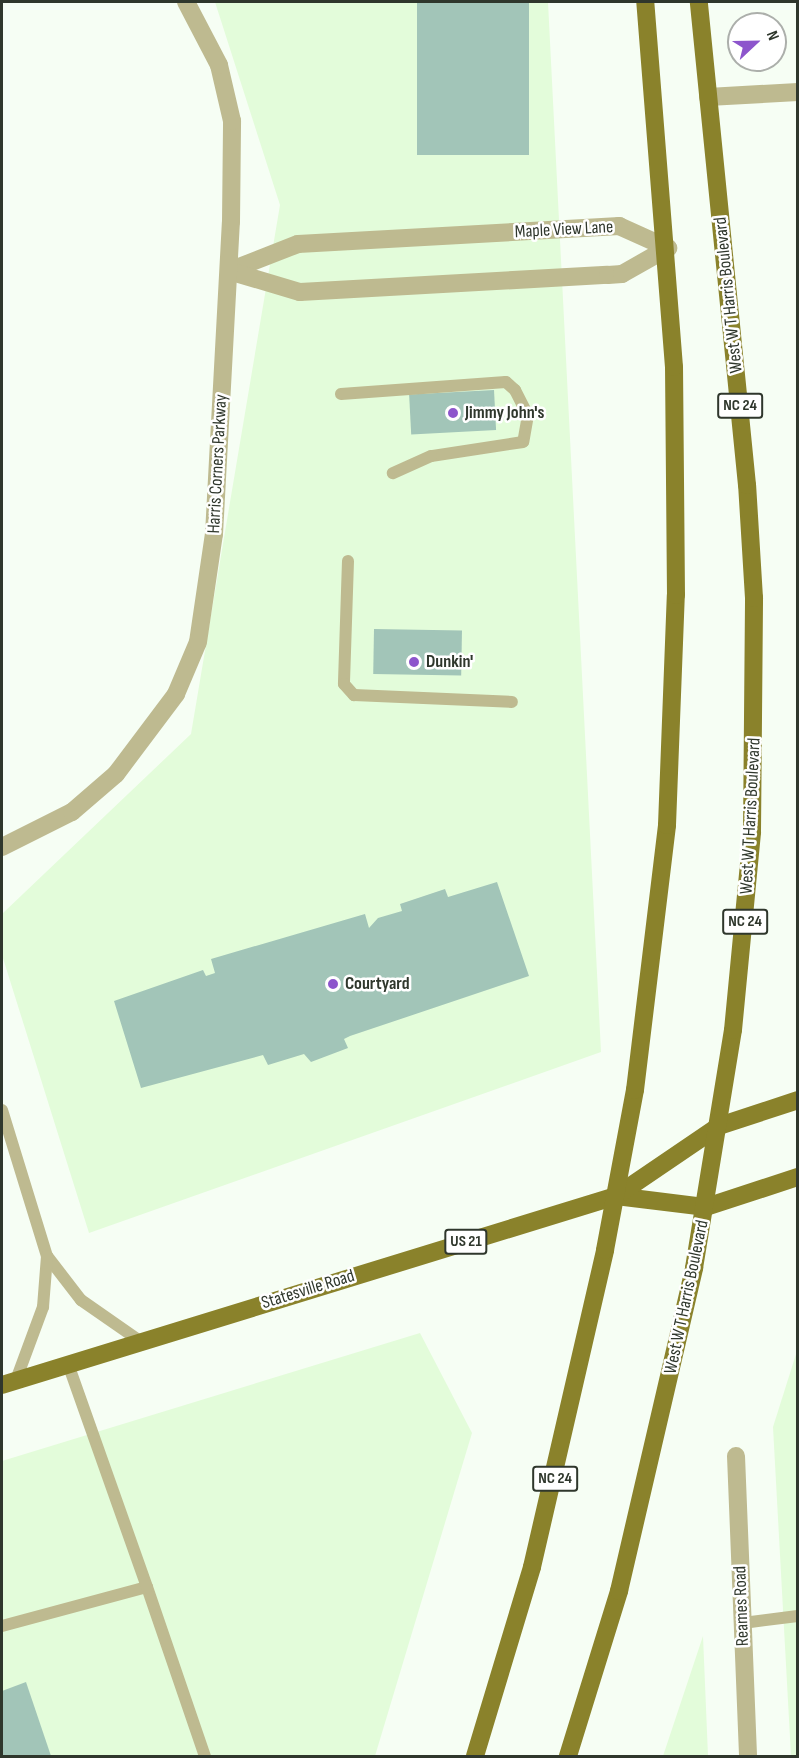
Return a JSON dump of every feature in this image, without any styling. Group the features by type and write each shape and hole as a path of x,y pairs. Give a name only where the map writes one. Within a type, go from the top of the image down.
{"main road":[{"name":"NC 24","path":"475,1756 502,1675 561,1455 616,1196 652,964 670,757 677,484 668,248 645,2"},
{"name":"West W T Harris Boulevard","path":"568,1756 643,1499 706,1207 743,942 755,716 747,485 699,2"},
{"name":"Statesville Road","path":"9,1382 616,1196 719,1126 798,1100"},
{"name":"Statesville Road","path":"616,1196 706,1207 798,1177"},
{"path":"486,1756 502,1675"}],"street":[{"name":"Harris Corners Parkway","path":"2,847 72,812 116,774 176,694 198,642 214,534 229,272 231,121 219,65 186,2"},
{"path":"708,97 798,92"},
{"name":"Maple View Lane","path":"229,272 298,244 619,226 668,248"},
{"path":"229,272 300,292 622,274 668,248"},
{"name":"Reames Road","path":"736,1456 748,1756"}],"lane":[{"path":"341,394 506,382 515,390 528,415 523,442 431,456 393,473"},
{"path":"348,561 344,684 354,695 512,702"},
{"path":"2,1110 47,1256 81,1300 140,1341"},
{"path":"9,1382 43,1307 47,1256"},
{"path":"68,1364 205,1756"},
{"path":"2,1626 147,1587"},
{"path":"743,1623 798,1616"}],"shaded area":[{"path":"215,2 548,2 601,1052 89,1233 2,955 2,914 191,734 280,205"},
{"path":"420,1333 472,1433 375,1756 2,1756 2,1461"},
{"path":"797,1351 797,1756 791,1756 773,1427"},
{"path":"703,1636 708,1756 663,1756"}],"building":[{"path":"417,2 529,2 529,155 417,155"},
{"name":"Jimmy John's","path":"494,390 496,430 411,434 409,394"},
{"name":"Dunkin'","path":"374,629 462,631 461,676 373,674"},
{"name":"Courtyard","path":"497,882 529,976 350,1036 344,1039 348,1048 311,1062 304,1054 268,1065 263,1055 141,1088 114,1001 203,970 206,976 215,973 211,959 365,914 369,928 378,918 402,911 400,904 445,889 448,897"},
{"path":"26,1682 51,1756 2,1756 2,1691"}],"place":[{"name":"Jimmy John's","path":"453,413"},
{"name":"Dunkin'","path":"414,662"},
{"name":"Courtyard","path":"333,984"}]}
